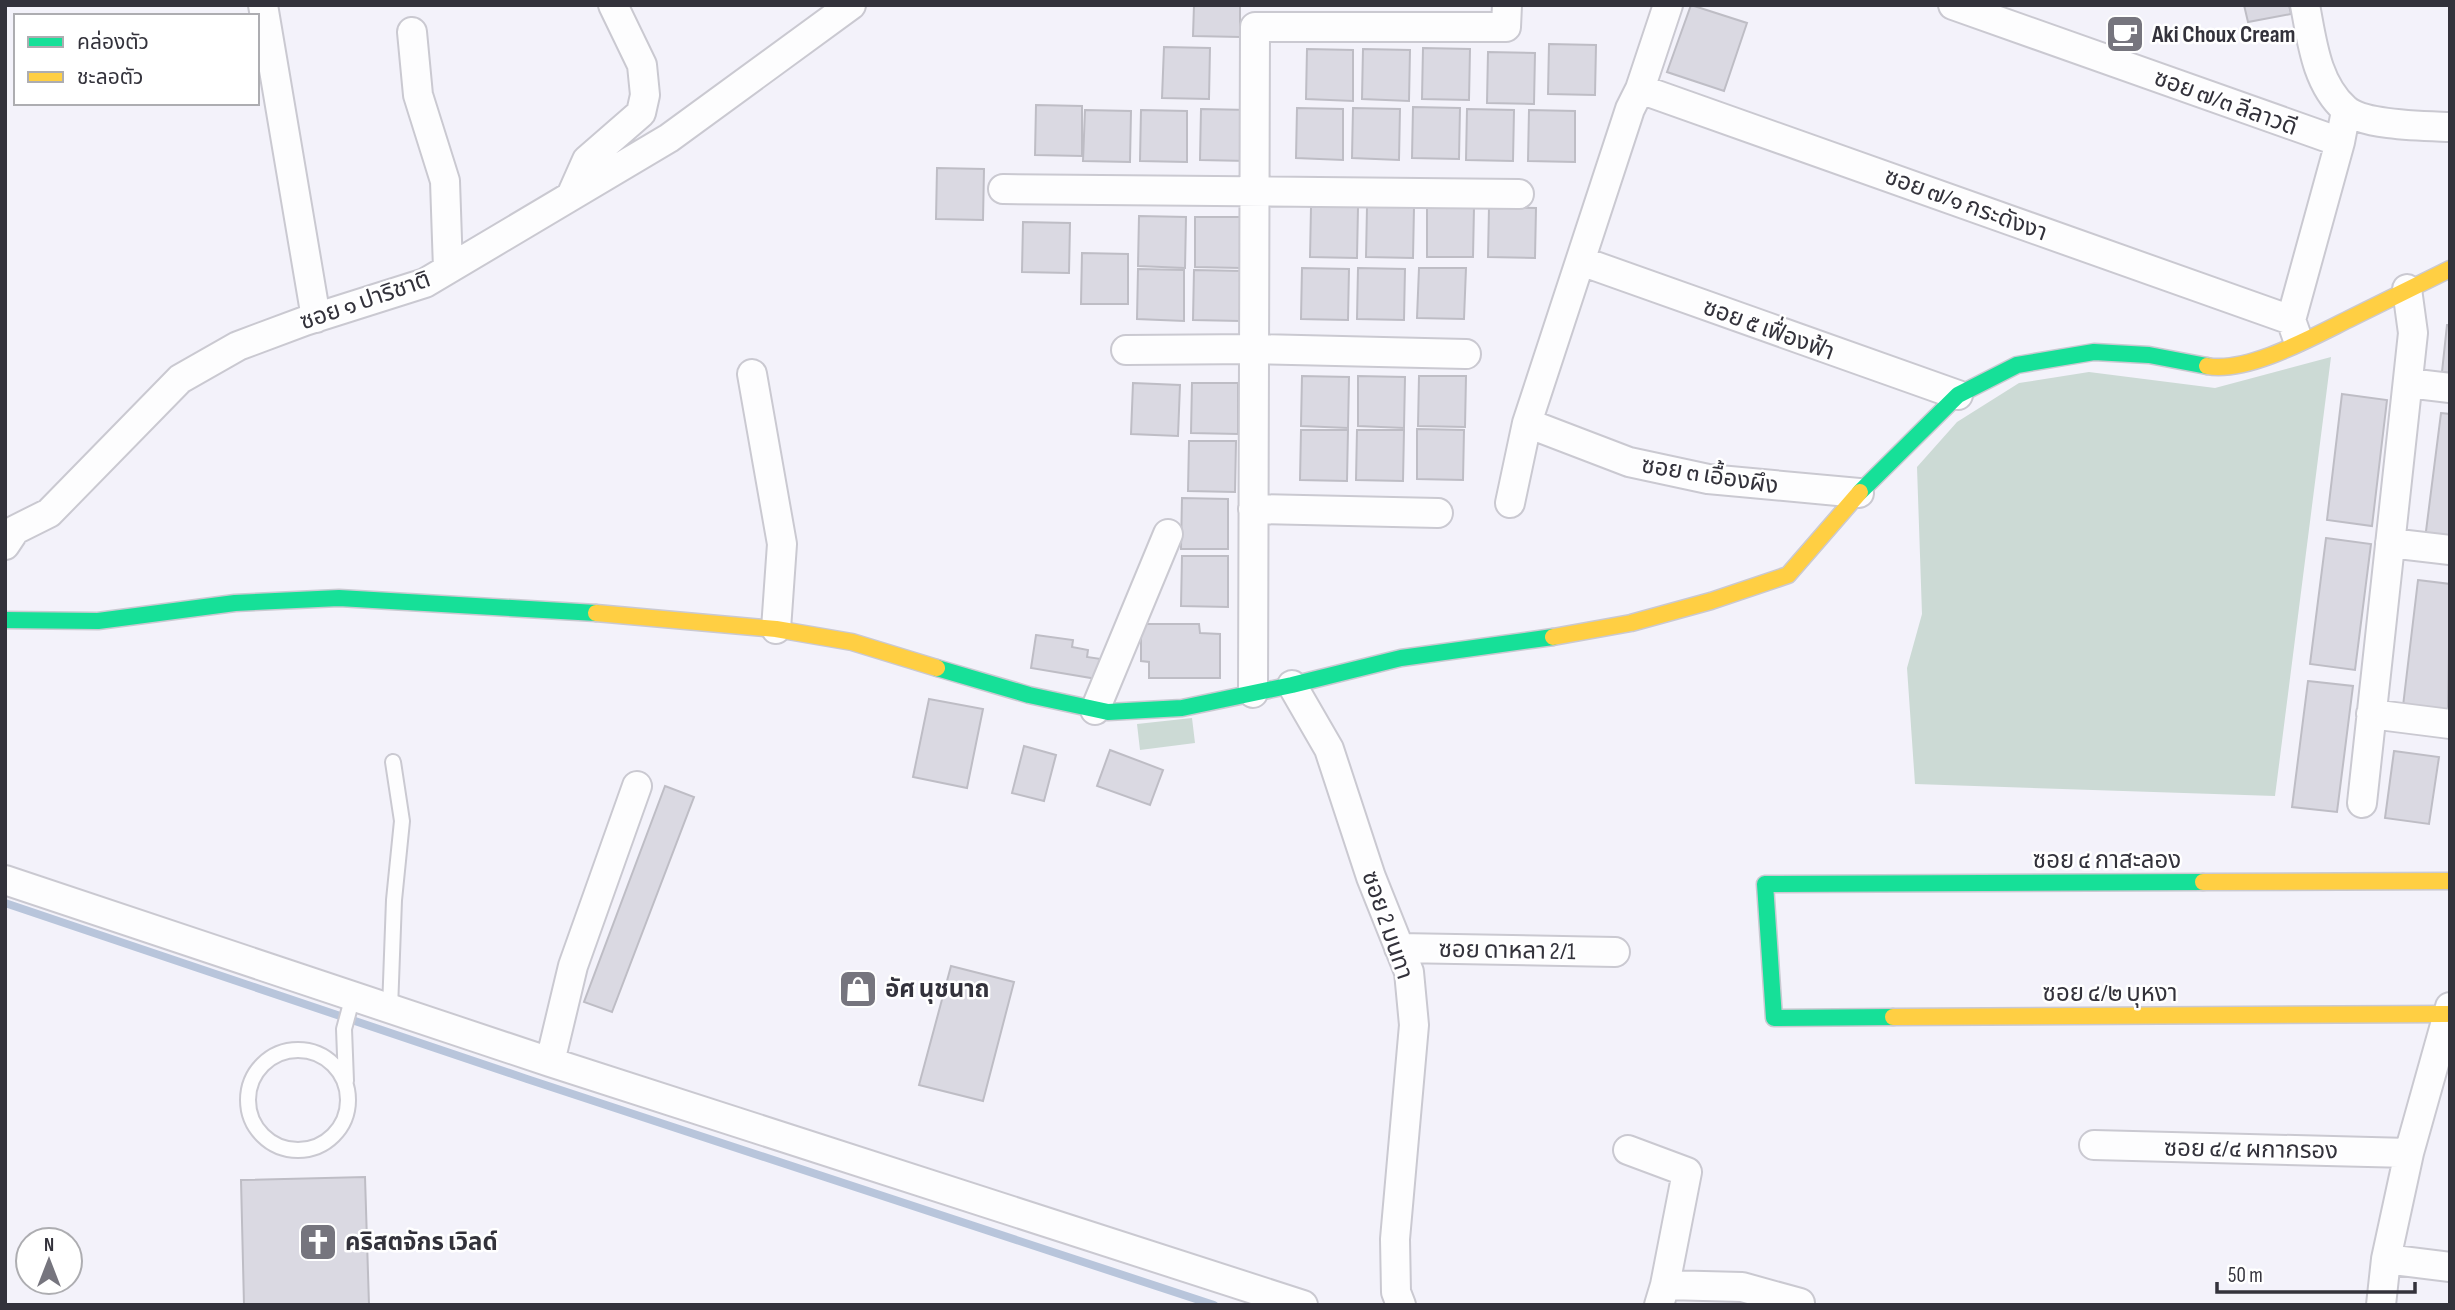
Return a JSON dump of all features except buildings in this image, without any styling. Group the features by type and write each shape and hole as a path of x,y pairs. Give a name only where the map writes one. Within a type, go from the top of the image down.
{"street":[{"path":"263,5 316,318"},
{"path":"571,196 587,160 641,113 645,94 642,65 613,5"},
{"name":"ซอย ๑ ปาริชาติ","path":"5,545 15,530 50,513 180,379 238,346 425,283 669,138 851,5"},
{"path":"1253,693 1255,27 1506,27 1507,5"},
{"path":"1510,503 1527,423 1630,110 1640,89 1668,5"},
{"name":"ซอย ๗/๓ ลีลาวดี","path":"1954,5 2340,142"},
{"path":"2305,5 2316,61 2327,88 2346,111 2399,124 2450,127"},
{"path":"412,32 418,94 445,181 448,269"},
{"name":"ซอย ๗/๑ กระดังงา","path":"1640,89 2295,331"},
{"path":"2295,331 2346,111"},
{"path":"1003,189 1520,194"},
{"name":"ซอย ๕ เฟื่องฟ้า","path":"1580,261 1958,395"},
{"path":"5,620 98,621 235,603 339,598 597,614 776,629 852,642 1029,695 1095,710 1108,712 1182,708 1401,658 1516,643 1631,623 1762,584 1787,575 1859,493 1958,395 2017,365 2094,352 2149,355 2217,368 2263,358 2295,331 2407,289 2450,269"},
{"path":"2362,803 2413,333 2407,289"},
{"path":"1126,350 1254,349 1465,354"},
{"path":"752,374 782,544 776,629"},
{"path":"2408,383 2450,388"},
{"name":"ซอย ๓ เอื้องผึง","path":"1527,423 1629,463 1708,479 1859,493"},
{"path":"1254,509 1438,513"},
{"path":"1095,710 1168,534"},
{"path":"2390,543 2450,550"},
{"name":"ซอย 2 มนทา","path":"1292,685 1329,749 1371,877 1409,972 1415,1025 1395,1239 1396,1292 1401,1305"},
{"path":"2371,714 2450,724"},
{"path":"550,1062 573,967 637,786"},
{"path":"5,880 351,1001 390,1009 1303,1305"},
{"name":"ซอย ๔ กาสะลอง","path":"1774,1018 1765,884 2450,881"},
{"name":"ซอย ดาหลา 2/1","path":"1399,948 1615,952"},
{"path":"2381,1305 2386,1259 2409,1153 2440,1073 2448,1011"},
{"name":"ซอย ๔/๒ บุหงา","path":"1774,1018 2448,1011"},
{"name":"ซอย ๔/๔ ผกากรอง","path":"2094,1145 2409,1153"},
{"path":"1628,1150 1687,1172 1662,1295 1742,1287 1800,1303"},
{"path":"2386,1259 2450,1267"}],"lane":[{"path":"390,1009 394,900 402,821 393,762"},
{"path":"346,1084 337,1067 321,1055 303,1049 283,1052 265,1061 253,1077 248,1096 250,1115 260,1132 275,1145 295,1150 314,1147 331,1138 344,1122 349,1103 344,1029 351,1001"}],"shaded area":[{"path":"2331,357 2275,796 1915,784 1907,668 1922,614 1917,467 1957,422 2019,383 2089,372 2215,388"},
{"path":"1192,718 1195,743 1140,750 1137,724"}],"waterway":[{"path":"5,903 527,1079 1214,1305"}],"traffic: fast":[{"path":"1860,492 1958,395 2017,365 2094,352 2149,355 2207,366"},
{"path":"5,620 98,621 235,603 339,598 596,613"},
{"path":"937,668 1029,695 1108,712 1182,708 1401,658 1553,637"},
{"path":"1893,1017 1774,1018 1765,884 2203,882"}],"traffic: slow":[{"path":"2207,366 2242,364 2282,351 2450,269"},
{"path":"1553,637 1631,623 1711,601 1788,575 1860,492"},
{"path":"596,613 776,629 852,642 937,668"},
{"path":"2203,882 2450,881"},
{"path":"1893,1017 2447,1014"}],"place":[{"name":"Aki Choux Cream","path":"2125,34"},
{"name":"อัศ นุชนาถ","path":"858,989"},
{"name":"คริสตจักร เวิลด์","path":"318,1242"}]}
